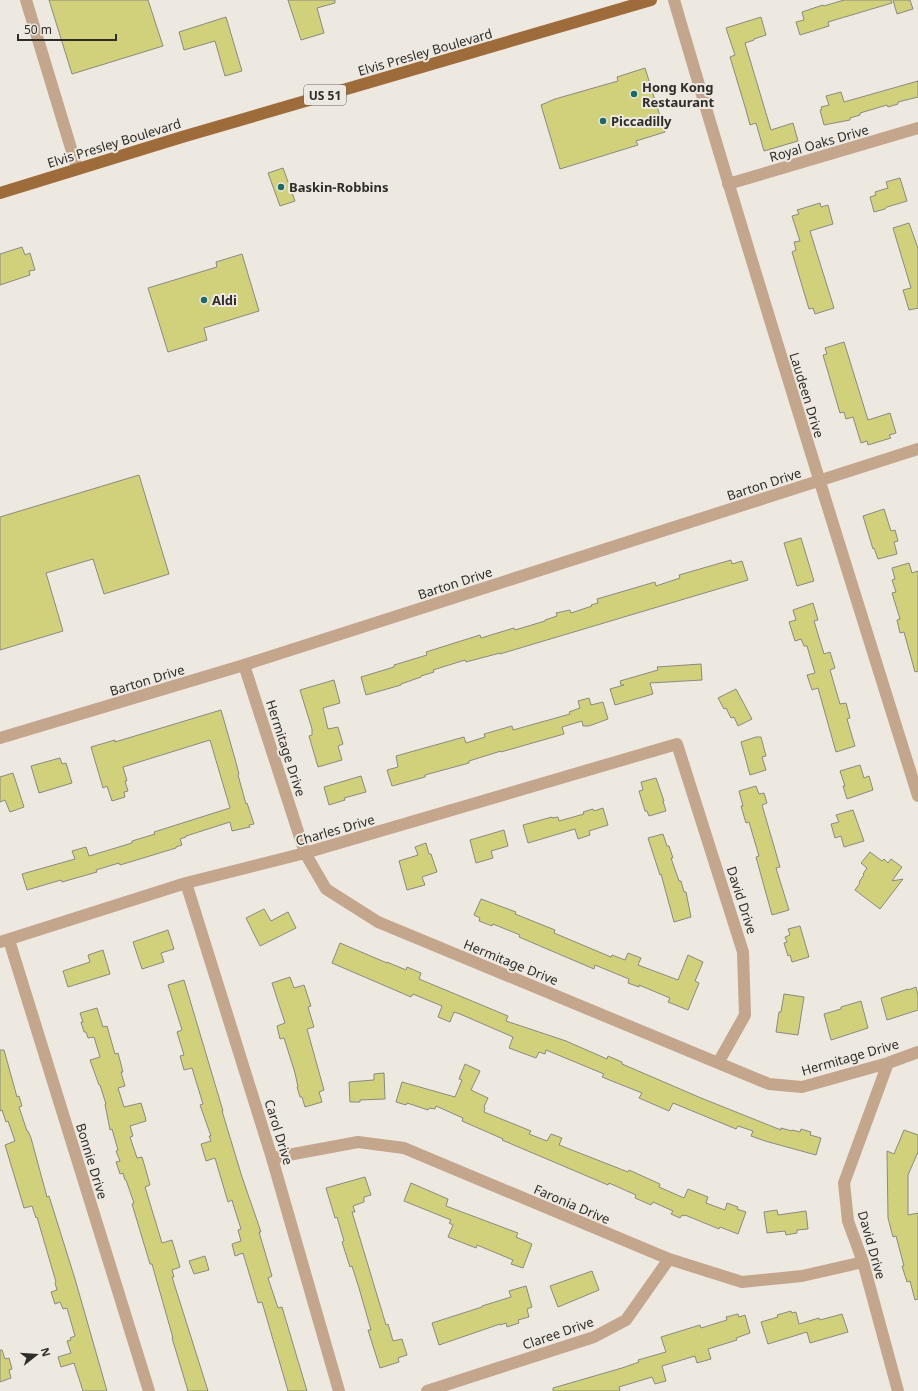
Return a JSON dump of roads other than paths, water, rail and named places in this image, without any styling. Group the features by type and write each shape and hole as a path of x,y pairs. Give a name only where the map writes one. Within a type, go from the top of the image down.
{"main road":[{"name":"Elvis Presley Boulevard","path":"0,193 77,168 651,0"}],"street":[{"path":"26,0 77,168"},
{"name":"Laudeen Drive","path":"674,0 728,184 819,481 918,796"},
{"name":"Royal Oaks Drive","path":"728,184 918,128"},
{"name":"Barton Drive","path":"0,738 244,665 918,449"},
{"name":"Hermitage Drive","path":"244,665 305,853 326,889 378,922 769,1084 802,1087 888,1063 918,1052"},
{"name":"Charles Drive","path":"5,941 186,883 305,853 677,744"},
{"name":"David Drive","path":"677,744 743,952 745,1015 718,1063"},
{"name":"Carol Drive","path":"186,883 272,1158 339,1391"},
{"name":"Bonnie Drive","path":"5,941 149,1391"},
{"name":"David Drive","path":"888,1063 844,1182 848,1221 863,1262 898,1391"},
{"name":"Faronia Drive","path":"272,1158 358,1142 404,1148 669,1260 742,1282 802,1276 863,1262"},
{"name":"Claree Drive","path":"427,1391 594,1337 626,1320 669,1260"}],"place":[{"name":"Hong Kong Restaurant","path":"634,94"},
{"name":"Piccadilly","path":"603,121"},
{"name":"Baskin-Robbins","path":"281,187"},
{"name":"Aldi","path":"204,300"}]}
